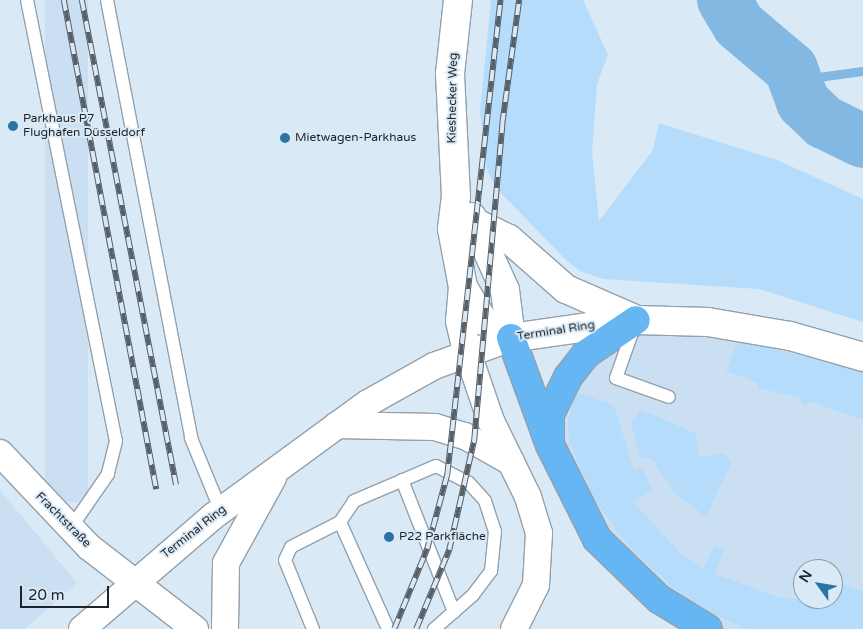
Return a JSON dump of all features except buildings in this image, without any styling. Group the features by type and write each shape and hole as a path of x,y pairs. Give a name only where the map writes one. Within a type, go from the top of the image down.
{"highway":[{"path":"550,445 550,414 568,377 586,354 636,320"},
{"path":"511,338 550,445 597,539 653,595 708,629"}],"street":[{"name":"Kieshecker Weg","path":"458,0 450,111 456,196 452,229 463,287 460,321 467,351"},
{"path":"456,196 478,224 505,290 511,338"},
{"path":"478,224 509,239 566,290 636,320"},
{"name":"Kieshecker Weg","path":"463,287 483,320 511,338"},
{"name":"Terminal Ring","path":"82,629 133,581 280,466 337,425 467,351 511,338 636,320 744,326 863,357"},
{"path":"467,351 491,421 535,515 541,551 531,600 514,629"},
{"path":"337,425 435,427 465,436 511,462"},
{"name":"Frachtstraße","path":"0,453 70,529 133,581"},
{"name":"Terminal Ring","path":"225,629 226,563 237,535 280,466"},
{"path":"133,581 194,629"}],"lane":[{"path":"27,0 116,441 108,474 70,529"},
{"path":"107,0 192,438 221,511"},
{"path":"636,320 616,378 669,398"},
{"path":"313,629 285,560 291,547 340,522 354,501 436,466 469,483 486,502 494,531 491,570 454,612 434,629"},
{"path":"402,480 454,612"},
{"path":"340,522 388,629"}],"shaded area":[{"path":"45,0 88,0 88,502 45,502"},
{"path":"491,0 583,0 608,55 597,84 592,152 599,221 653,150 659,123 777,160 863,199 863,322 759,289 603,279 580,271 565,259 497,189 487,170 480,111"},
{"path":"640,330 709,331 863,363 863,629 723,629 684,609 610,541 557,446 560,402 575,374"},
{"path":"738,341 863,370 863,420 809,401 807,405 801,403 802,398 758,388 759,383 726,371"},
{"path":"575,392 614,405 634,470 642,468 652,489 633,502 682,555 703,568 715,545 724,549 715,574 781,598 793,598 793,609 843,609 843,584 863,591 863,629 747,629 711,613 673,588 629,547 593,497 569,441 568,422"},
{"path":"641,410 695,433 700,457 724,453 731,463 706,517 675,493 652,459 640,457 631,423"},
{"path":"0,490 77,583 25,629 0,629"}],"waterway":[{"path":"724,0 739,25 791,69 803,102 824,122 863,141"},
{"path":"791,69 818,77 863,71"}],"railway":[{"path":"64,0 156,489"},
{"path":"82,0 176,485"},
{"path":"394,629 427,549 447,475 500,0"},
{"path":"416,629 449,550 474,440 502,124 519,0"}],"place":[{"name":"Parkhaus P7 Flughafen Düsseldorf","path":"13,126"},
{"name":"Mietwagen-Parkhaus","path":"285,138"},
{"name":"P22 Parkfläche","path":"389,537"}]}
